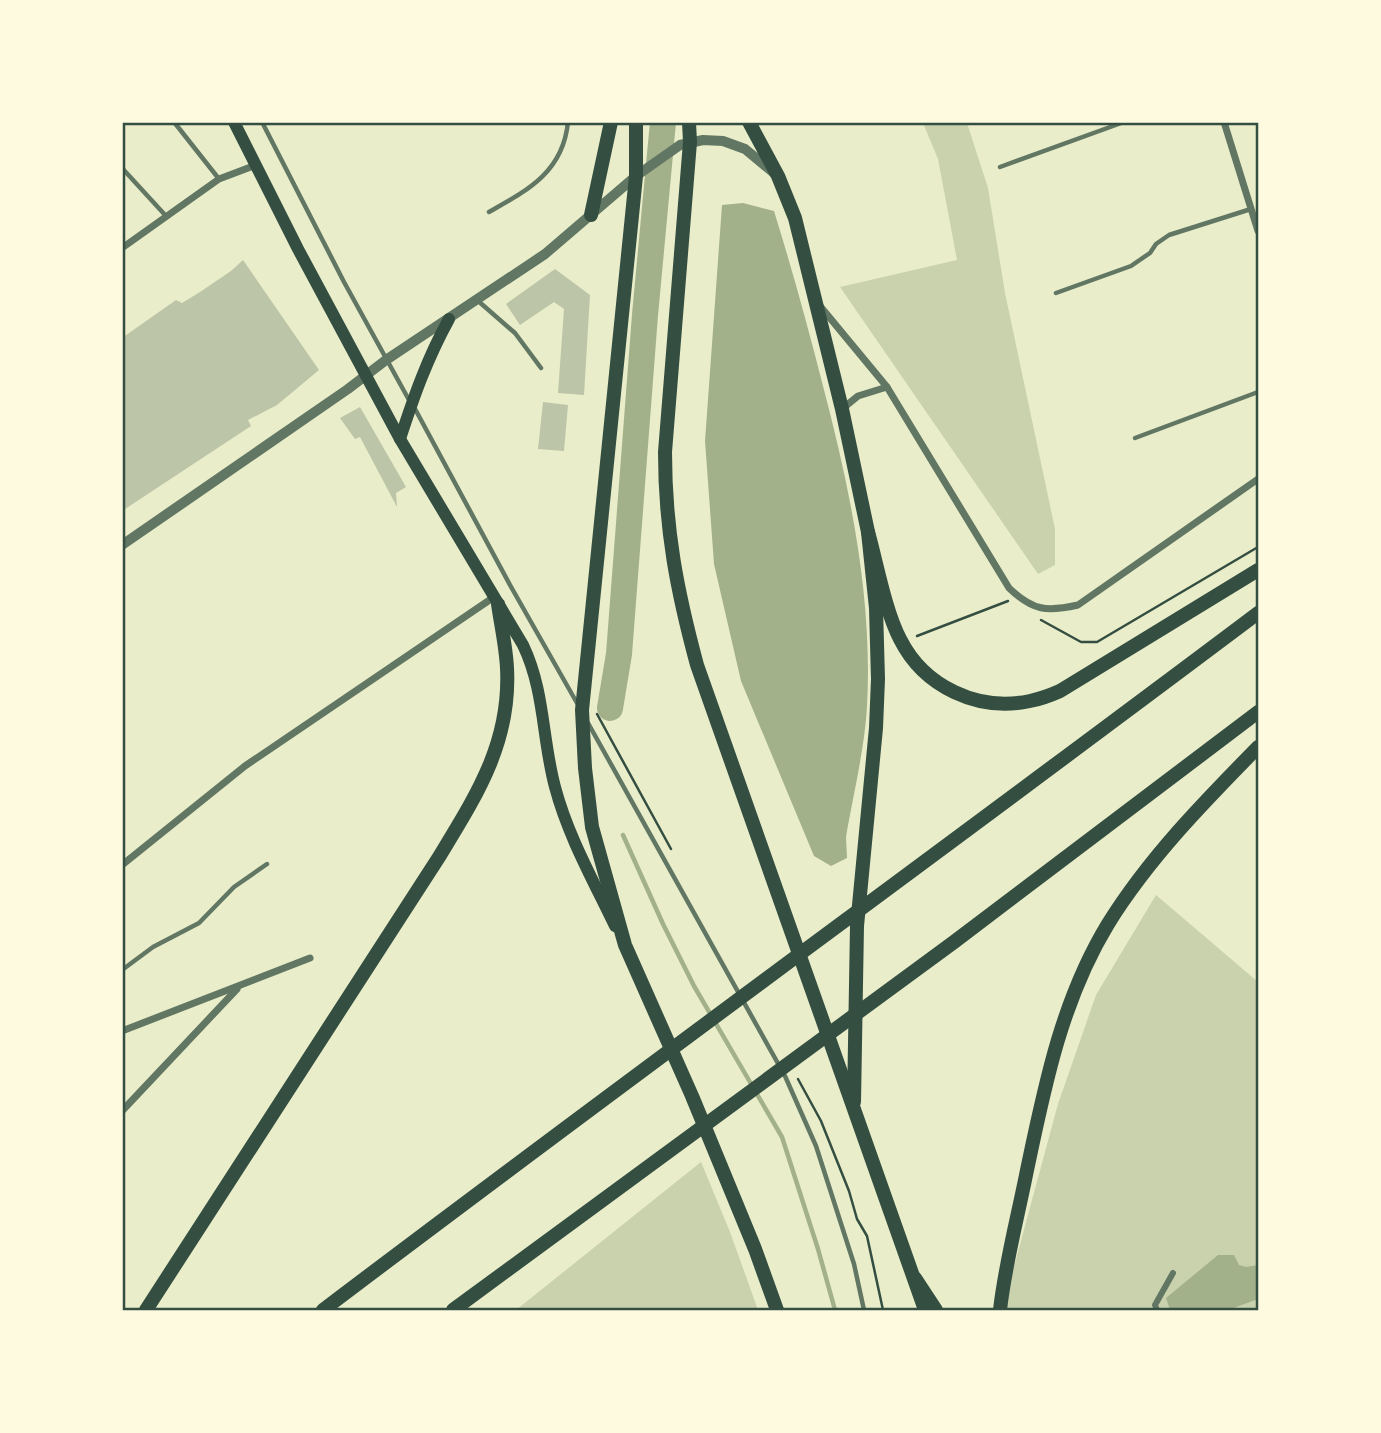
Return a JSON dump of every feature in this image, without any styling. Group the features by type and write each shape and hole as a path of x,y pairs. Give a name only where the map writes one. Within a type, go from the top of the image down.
{"highway":[{"path":"591,215 611,122"},
{"path":"636,122 640,173 582,710 585,768 592,827 625,945 692,1096 755,1249 777,1311"},
{"path":"689,122 685,144 665,452 665,502 682,609 697,665 925,1311"},
{"path":"749,122 778,176 795,218 842,409 868,532 899,637 911,658 927,676 950,691 978,701 1005,704 1032,701 1060,691 1258,570"},
{"path":"854,1114 856,926 876,728 876,608 868,532"},
{"path":"146,1311 432,869 483,783 498,744 506,704 507,668 496,600"},
{"path":"323,1311 556,1134 963,835 1258,613"},
{"path":"453,1311 954,942 1258,712"},
{"path":"1000,1311 1017,1217 1052,1056 1086,964 1108,924 1152,860 1258,747"},
{"path":"915,1278 936,1311"}],"main road":[{"path":"234,122 400,439 534,668 544,714 548,758 568,830 625,945"},
{"path":"400,439 432,351 449,319"}],"street":[{"path":"1224,122 1258,231"},
{"path":"122,545 386,360 545,254 640,173 685,144 703,140 723,141 745,149 778,176"},
{"path":"122,248 219,179 256,165"},
{"path":"817,303 887,387 1009,588 1024,602 1041,609 1078,605 1258,479"},
{"path":"842,409 858,396 887,387"},
{"path":"122,865 245,766 496,600"},
{"path":"122,1031 310,958"},
{"path":"122,1111 241,986"},
{"path":"1157,1311 1155,1305 1174,1273"}],"lane":[{"path":"174,122 219,179"},
{"path":"262,122 386,360 785,1076 816,1146 854,1264 864,1311"},
{"path":"489,212 529,190 556,163 568,122"},
{"path":"1000,167 1124,122"},
{"path":"122,168 167,216"},
{"path":"1056,293 1131,266 1150,253 1156,244 1170,236 1251,209"},
{"path":"477,300 515,334 541,368"},
{"path":"1135,438 1258,392"},
{"path":"122,970 153,947 199,923 234,887 267,864"}],"path":[{"path":"1258,479 1258,519"},
{"path":"1034,617 1081,642 1097,642 1258,547"},
{"path":"914,638 1007,601 1017,607"}],"shaded area":[{"path":"923,123 967,123 988,188 1005,293 1055,529 1055,565 1038,574 840,287 957,260 938,159"},
{"path":"743,203 774,211 833,425 863,584 868,665 866,722 846,837 847,858 831,866 814,856 741,681 714,564 705,441 722,205"},
{"path":"1156,895 1258,982 1258,1310 1005,1310 1005,1300 1058,1104 1096,995"},
{"path":"701,1162 758,1310 516,1310"},
{"path":"1218,1255 1234,1255 1239,1265 1246,1267 1258,1265 1258,1299 1228,1310 1170,1310 1166,1298"}],"building":[{"path":"243,260 319,370 277,405 248,420 251,426 122,511 122,338 176,300 182,303 200,292"},
{"path":"555,269 590,295 584,395 558,393 564,309 554,302 520,325 506,304"},
{"path":"543,402 568,405 564,451 538,449"},
{"path":"360,407 406,487 396,493 397,507 360,437 355,439 340,418"}],"waterway":[{"path":"610,708 619,654 663,122"},
{"path":"623,835 694,986 782,1137 835,1310"}]}
